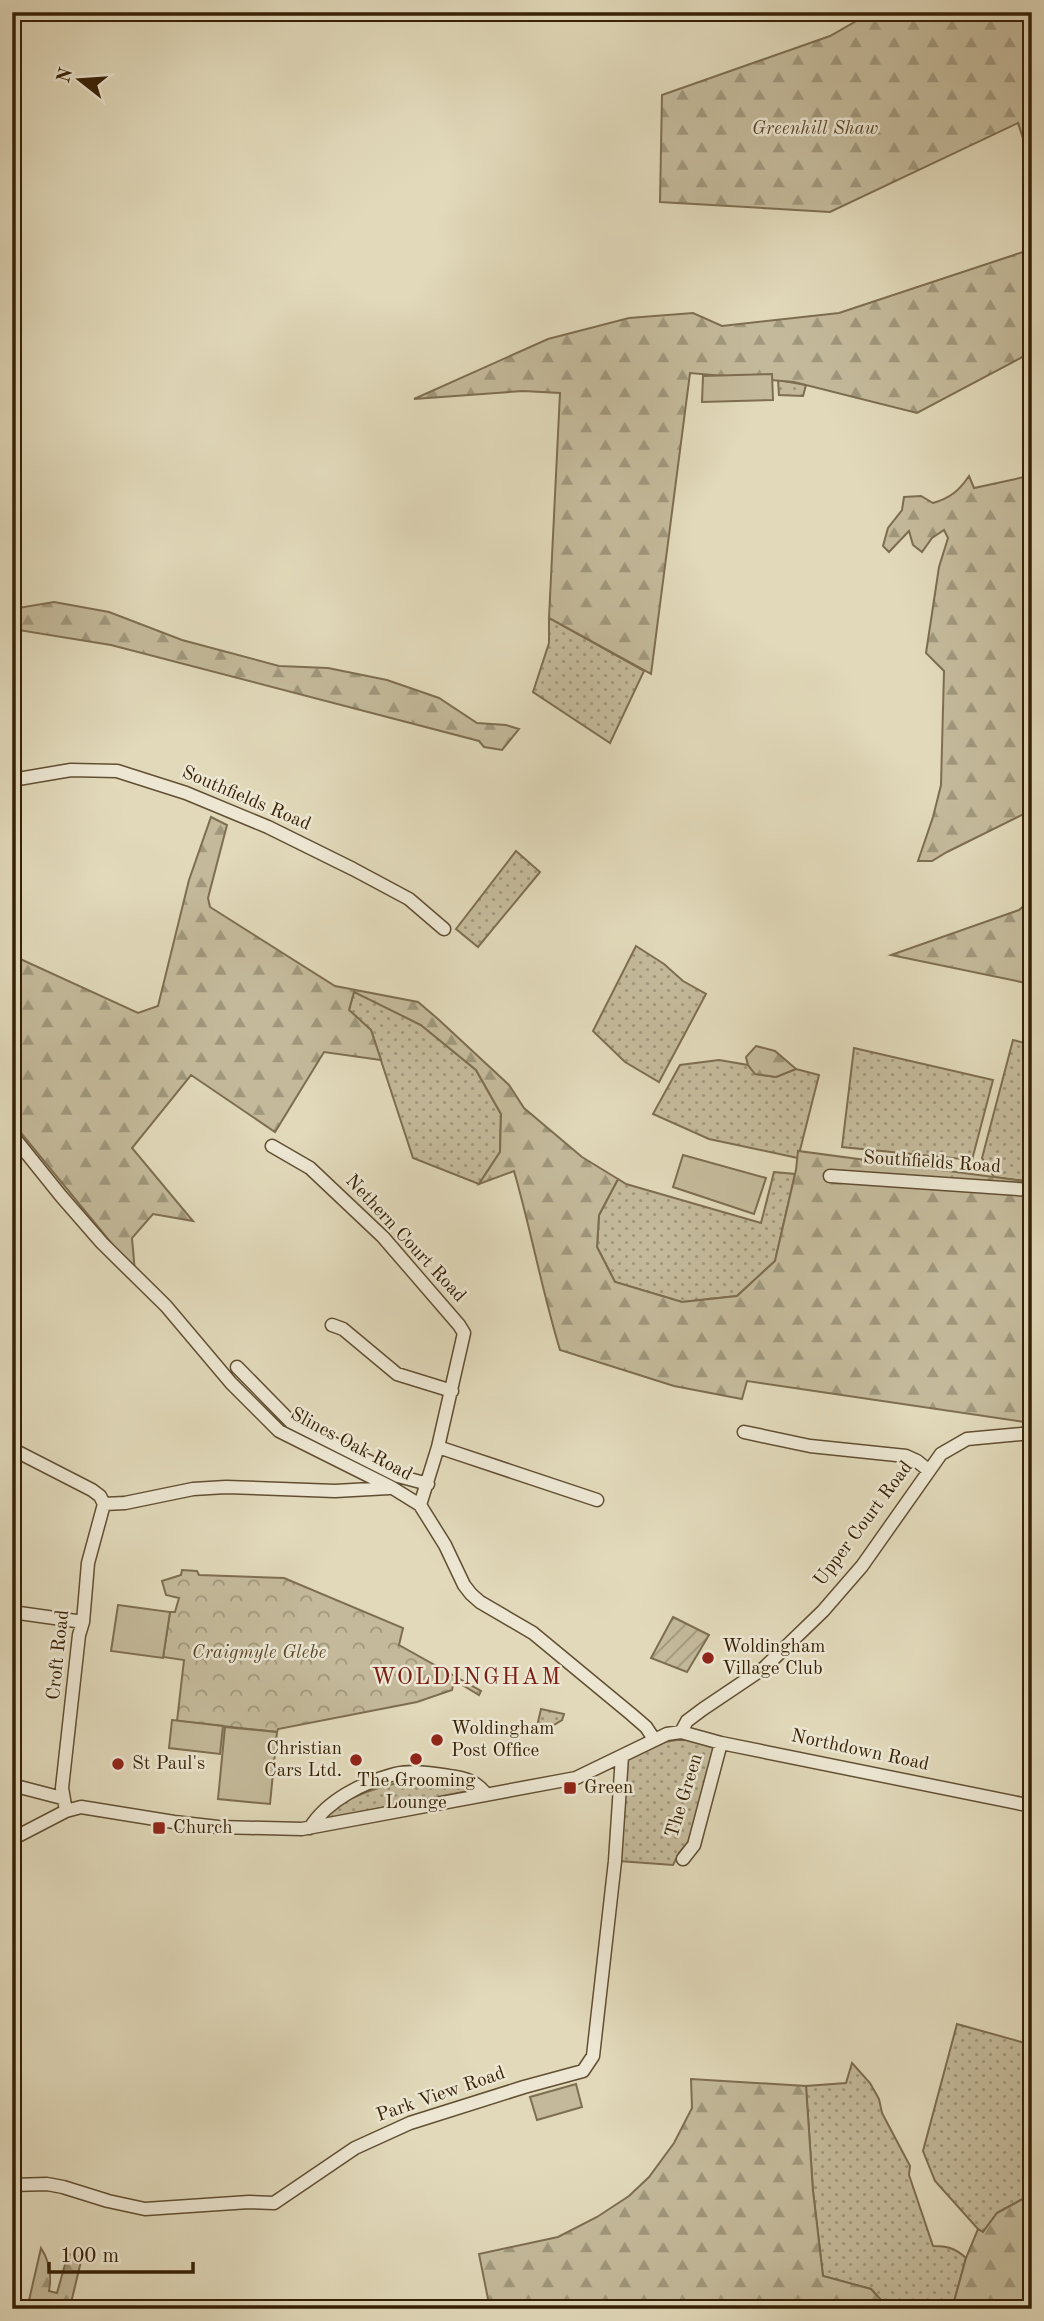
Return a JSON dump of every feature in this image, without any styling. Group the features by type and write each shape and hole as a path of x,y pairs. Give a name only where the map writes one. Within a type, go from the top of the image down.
{"street":[{"name":"Southfields Road","path":"12,780 71,770 117,771 186,793 268,827 353,869 409,900 444,929"},
{"name":"Slines Oak Road","path":"12,1135 103,1243 166,1306 231,1383 279,1431 391,1487 420,1505 471,1594 533,1633 631,1713 646,1727 654,1740"},
{"name":"Nethern Court Road","path":"272,1146 310,1168 383,1237 464,1333 438,1447 420,1505"},
{"name":"Southfields Road","path":"830,1176 1032,1191"},
{"path":"331,1325 342,1329 397,1374 452,1391"},
{"path":"237,1367 291,1422 398,1476 428,1484"},
{"path":"744,1432 810,1446 906,1457 917,1461 928,1470"},
{"name":"Upper Court Road","path":"681,1732 688,1721 703,1709 764,1668 823,1611 862,1566 941,1454 967,1439 1032,1433"},
{"path":"438,1447 597,1500"},
{"path":"12,1449 92,1490 100,1496 104,1504 125,1503 193,1489 226,1487 335,1491 391,1487"},
{"name":"Croft Road","path":"64,1805 62,1788 88,1563 104,1504"},
{"path":"12,1612 83,1622"},
{"path":"12,1785 64,1805 174,1822 218,1827 310,1828 576,1778 654,1740 681,1732"},
{"name":"Northdown Road","path":"681,1732 721,1743 1032,1806"},
{"name":"The Green","path":"683,1858 694,1845 721,1743"},
{"name":"Park View Road","path":"12,2185 63,2187 107,2201 145,2209 249,2202 274,2203 355,2148 410,2123 583,2071 593,2056 615,1861 621,1756"},
{"path":"310,1828 326,1808 345,1795 395,1774 414,1772 463,1778 479,1784 486,1794"},
{"path":"12,1839 64,1805"}],"green space":[{"name":"Greenhill Shaw","path":"872,12 1032,12 1032,166 1018,123 830,212 660,202 662,95 830,36"},
{"path":"1032,249 1032,352 917,413 794,382 690,373 651,674 549,618 560,393 523,391 414,399 548,339 629,318 693,313 722,326 839,313"},
{"path":"772,374 773,400 702,402 703,376"},
{"path":"778,380 806,385 803,396 779,395"},
{"path":"969,476 974,488 1029,476 1032,482 1032,810 932,861 918,861 941,785 944,671 926,653 939,567 948,538 944,530 932,538 922,552 913,545 909,531 889,552 883,546 888,528 902,510 904,497 921,496 933,503 954,493"},
{"path":"54,602 109,612 182,640 279,666 328,668 387,680 439,698 477,723 506,725 519,729 502,750 484,747 479,741 111,645 12,629 12,609"},
{"path":"549,618 644,671 610,743 533,692 549,643"},
{"path":"211,817 227,825 208,898 210,907 335,986 418,1002 509,1085 524,1108 582,1157 618,1179 599,1215 597,1247 615,1282 682,1302 737,1296 775,1261 798,1151 1032,1182 1032,1423 747,1381 742,1399 674,1386 560,1350 514,1171 479,1184 500,1152 501,1114 476,1070 421,1025 354,992 349,1010 371,1030 381,1060 324,1052 275,1132 191,1075 132,1148 193,1221 153,1214 132,1238 135,1272 12,1122 12,941 18,958 138,1013 158,1006 189,880"},
{"path":"516,851 540,872 478,947 456,929"},
{"path":"1032,899 1032,961 1026,983 891,955 1019,910"},
{"path":"636,946 664,964 683,981 706,994 659,1082 625,1062 593,1031"},
{"path":"354,991 421,1025 476,1070 501,1114 500,1152 479,1184 413,1158 371,1030 349,1010"},
{"path":"1013,1040 1032,1045 1032,1182 994,1177 982,1158"},
{"path":"756,1046 775,1051 796,1069 776,1077 755,1074 746,1057"},
{"path":"854,1048 993,1080 972,1160 842,1147"},
{"path":"719,1060 748,1065 756,1074 776,1077 796,1069 819,1075 798,1158 709,1139 653,1114 680,1065"},
{"path":"683,1155 766,1178 754,1214 673,1187"},
{"path":"774,1172 795,1174 775,1261 737,1296 682,1302 615,1282 597,1247 599,1215 618,1179 626,1184 761,1223"},
{"name":"Craigmyle Glebe","path":"182,1570 197,1571 199,1575 284,1578 403,1628 399,1645 481,1691 479,1695 454,1680 452,1690 417,1702 278,1729 277,1732 177,1721 184,1660 163,1657 170,1612 175,1612 179,1598 166,1595 162,1581 181,1575"},
{"path":"118,1605 170,1612 163,1658 111,1651"},
{"path":"673,1617 709,1635 687,1672 651,1658"},
{"path":"541,1709 564,1714 562,1720 544,1731 544,1725 538,1722"},
{"path":"172,1720 223,1726 220,1754 169,1748"},
{"path":"225,1727 277,1732 270,1804 218,1799"},
{"path":"689,1740 716,1747 690,1840 673,1865 619,1861 626,1760 665,1742"},
{"path":"415,1780 448,1782 467,1788 468,1791 325,1819 341,1804 353,1798 392,1784"},
{"path":"957,2024 1032,2045 1032,2194 997,2213 983,2232 935,2181 923,2151"},
{"path":"852,2063 870,2083 879,2099 882,2113 910,2166 909,2175 933,2246 951,2248 966,2258 952,2309 889,2309 871,2289 823,2276 813,2191 806,2086 846,2083"},
{"path":"691,2079 806,2086 813,2191 823,2276 871,2289 889,2309 490,2309 479,2254 558,2237 597,2217 629,2196 649,2177 674,2143 692,2108"},
{"path":"576,2084 582,2107 537,2120 530,2097"},
{"path":"1032,2194 1032,2309 952,2309 966,2258 978,2229 983,2232 997,2213"},
{"path":"41,2248 50,2269 49,2291 57,2293 68,2254 82,2257 71,2303 76,2305 75,2309 27,2309"}],"place":[{"name":"Woldingham Village Club","path":"708,1658"},
{"name":"Woldingham Post Office","path":"437,1740"},
{"name":"The Grooming Lounge","path":"416,1759"},
{"name":"Christian Cars Ltd.","path":"356,1760"},
{"name":"St Paul's","path":"118,1764"},
{"name":"Green","path":"570,1788"},
{"name":"Church","path":"159,1828"}],"district":[{"name":"WOLDINGHAM","path":"467,1677"}]}
